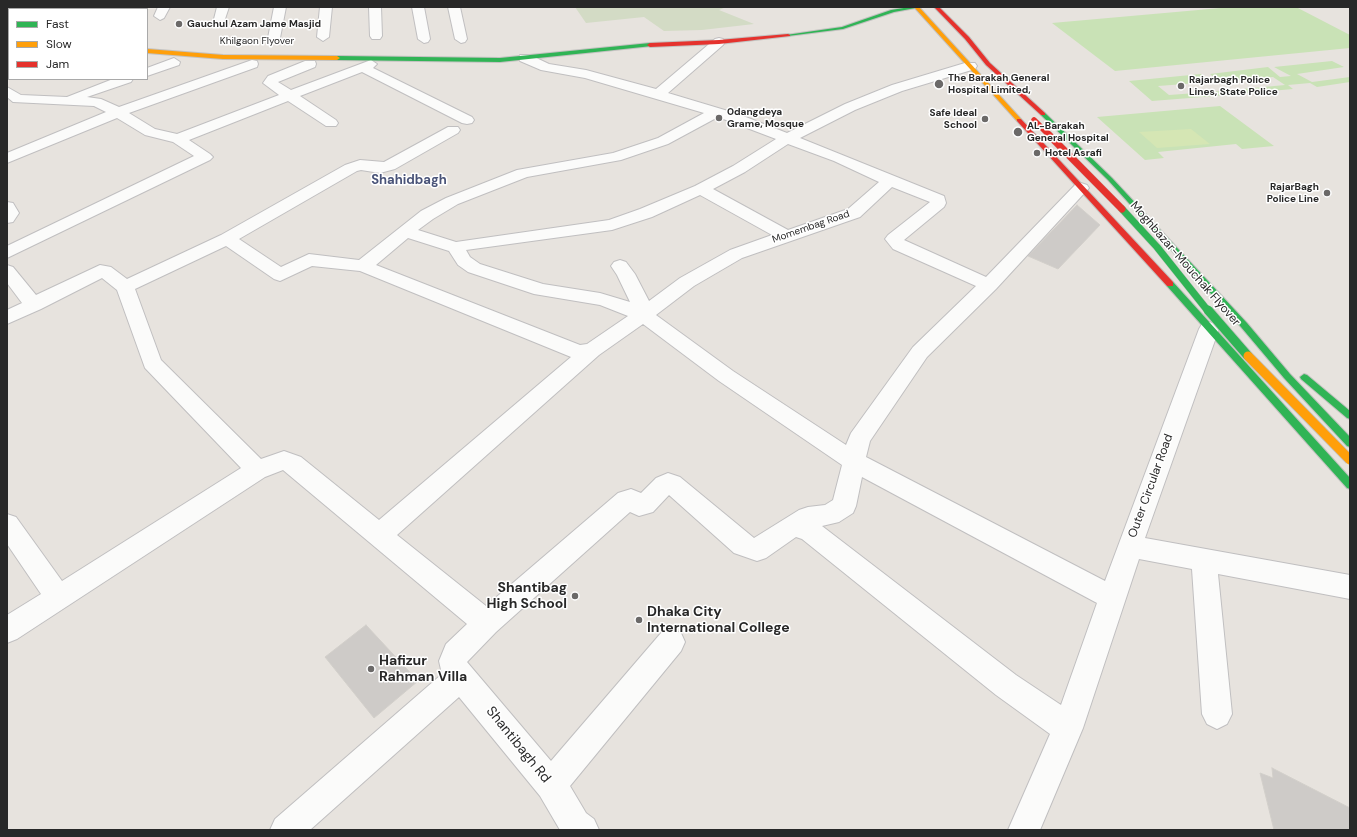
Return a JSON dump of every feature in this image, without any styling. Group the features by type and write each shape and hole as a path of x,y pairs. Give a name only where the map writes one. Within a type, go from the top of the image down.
{"main road":[{"path":"9,7 35,8"},
{"path":"148,60 252,64 310,64 366,61 400,56 454,55 484,51 758,31 824,23 881,7"},
{"path":"916,7 995,91 1350,485"},
{"path":"382,49 400,56 525,58 632,46 719,42 831,31 893,11 919,7"},
{"path":"936,7 967,38 988,64 1048,117 1110,179 1244,325"},
{"name":"Khilgaon Flyover","path":"148,46 366,61"},
{"name":"Khilgaon Flyover","path":"148,51 223,57 366,61"},
{"name":"Moghbazar-Mouchak Flyover","path":"995,91 1005,96 1024,110 1083,168 1157,247 1216,320 1255,364 1350,460"},
{"path":"1209,328 1244,325"},
{"name":"Moghbazar-Mouchak Flyover","path":"1244,325 1287,376 1350,443"},
{"path":"1260,343 1350,416"}],"street":[{"path":"220,19 223,7"},
{"path":"274,44 280,7"},
{"path":"323,37 326,7"},
{"path":"375,7 376,36"},
{"path":"418,7 424,39"},
{"path":"454,7 461,39"},
{"path":"658,94 719,42"},
{"path":"525,58 546,67 575,71 716,112 839,158 890,181 938,199 938,203 894,239 896,242 989,285"},
{"path":"178,139 293,96 366,61 466,120"},
{"path":"148,72 174,62"},
{"path":"7,158 118,112 252,64"},
{"path":"310,64 270,82 293,96 331,123"},
{"path":"405,232 455,247 516,237 612,225 646,213 700,189 739,169 787,138 850,107 897,88 970,66"},
{"path":"62,102 123,80"},
{"path":"7,91 18,99 62,102 96,102 118,112 150,132 178,139 205,157 7,253"},
{"path":"363,266 428,214 452,201 523,173 616,157 663,141 716,112"},
{"path":"125,287 227,239 351,168 360,165 380,168 389,166 453,130"},
{"name":"Momembag Road","path":"379,535 592,350 644,315 687,282 736,254 854,213 890,181"},
{"path":"286,830 457,668 456,654 486,623 626,500 630,499 640,506 644,505 664,485 668,483 672,484 743,545 757,550 808,517 830,515 844,506 858,438 920,352 989,285 1081,188"},
{"path":"700,189 786,236"},
{"path":"7,207 11,213 7,218"},
{"path":"227,239 280,275 309,260 363,266 579,352 592,350"},
{"path":"455,247 464,261 474,268 541,290 600,299 615,303 644,315 726,376 853,461 1114,598"},
{"path":"620,266 630,282 644,315"},
{"path":"7,271 34,305"},
{"path":"7,318 100,271 105,272 125,287 152,363 257,470"},
{"name":"Outer Circular Road","path":"1209,328 1130,546 1350,587"},
{"path":"7,630 257,470 284,460 293,464 486,623"},
{"path":"7,524 58,597"},
{"path":"793,526 810,531 1006,684 1068,728"},
{"path":"1024,830 1068,728 1114,598 1130,546"},
{"path":"1204,560 1217,714"},
{"path":"551,785 671,642"},
{"name":"Shantibagh Rd","path":"457,668 551,785 576,828"}],"green space":[{"path":"575,7 726,7 719,10 754,24 702,30 664,31 644,17 586,23"},
{"path":"1232,7 1296,7 1350,35 1350,48 1115,71 1052,23"},
{"path":"1332,61 1344,67 1297,74 1312,82 1350,77 1350,82 1317,87 1310,83 1288,85 1293,89 1237,94 1232,90 1285,85 1273,77 1219,81 1210,74 1268,67 1280,77 1291,76 1274,67"},
{"path":"1201,74 1211,82 1158,86 1169,95 1223,91 1228,95 1152,101 1129,81"},
{"path":"1220,106 1274,146 1242,149 1236,144 1158,152 1164,158 1145,160 1097,117"},
{"path":"1191,129 1210,144 1157,148 1139,132"}],"building":[{"path":"1077,205 1100,225 1058,269 1028,256"},
{"name":"Hafizur Rahman Villa","path":"366,625 418,681 374,718 325,657"},
{"path":"1272,768 1350,808 1350,830 1274,830 1260,773 1273,778"}],"traffic: fast":[{"path":"9,7 18,8"},
{"path":"788,35 843,28 893,11 919,7"},
{"path":"337,58 500,60 650,45"},
{"path":"1043,114 1110,179 1244,325 1287,376 1350,443"},
{"path":"1122,209 1157,247 1216,320 1248,356"},
{"path":"1170,284 1350,485"},
{"path":"1304,377 1350,416"}],"traffic: slow":[{"path":"916,7 1019,120"},
{"path":"148,51 223,57 337,58"},
{"path":"1248,356 1350,460"}],"traffic: jam":[{"path":"936,7 967,38 988,64 1043,114"},
{"path":"650,45 719,42 788,35"},
{"path":"1019,120 1170,284"},
{"path":"1034,120 1122,209"}],"place":[{"name":"Gauchul Azam Jame Masjid","path":"179,24"},
{"name":"The Barakah General Hospital Limited,","path":"939,84"},
{"name":"Rajarbagh Police Lines, State Police","path":"1181,86"},
{"name":"0dangdeya Grame, Mosque","path":"719,118"},
{"name":"Safe Ideal School","path":"985,119"},
{"name":"AL-Barakah General Hospital","path":"1018,132"},
{"name":"Hotel Asrafi","path":"1037,153"},
{"name":"RajarBagh Police Line","path":"1327,193"},
{"name":"Shantibag High School","path":"575,596"},
{"name":"Dhaka City International College","path":"639,620"},
{"name":"Hafizur Rahman Villa","path":"371,669"}],"district":[{"name":"Shahidbagh","path":"409,181"}]}
